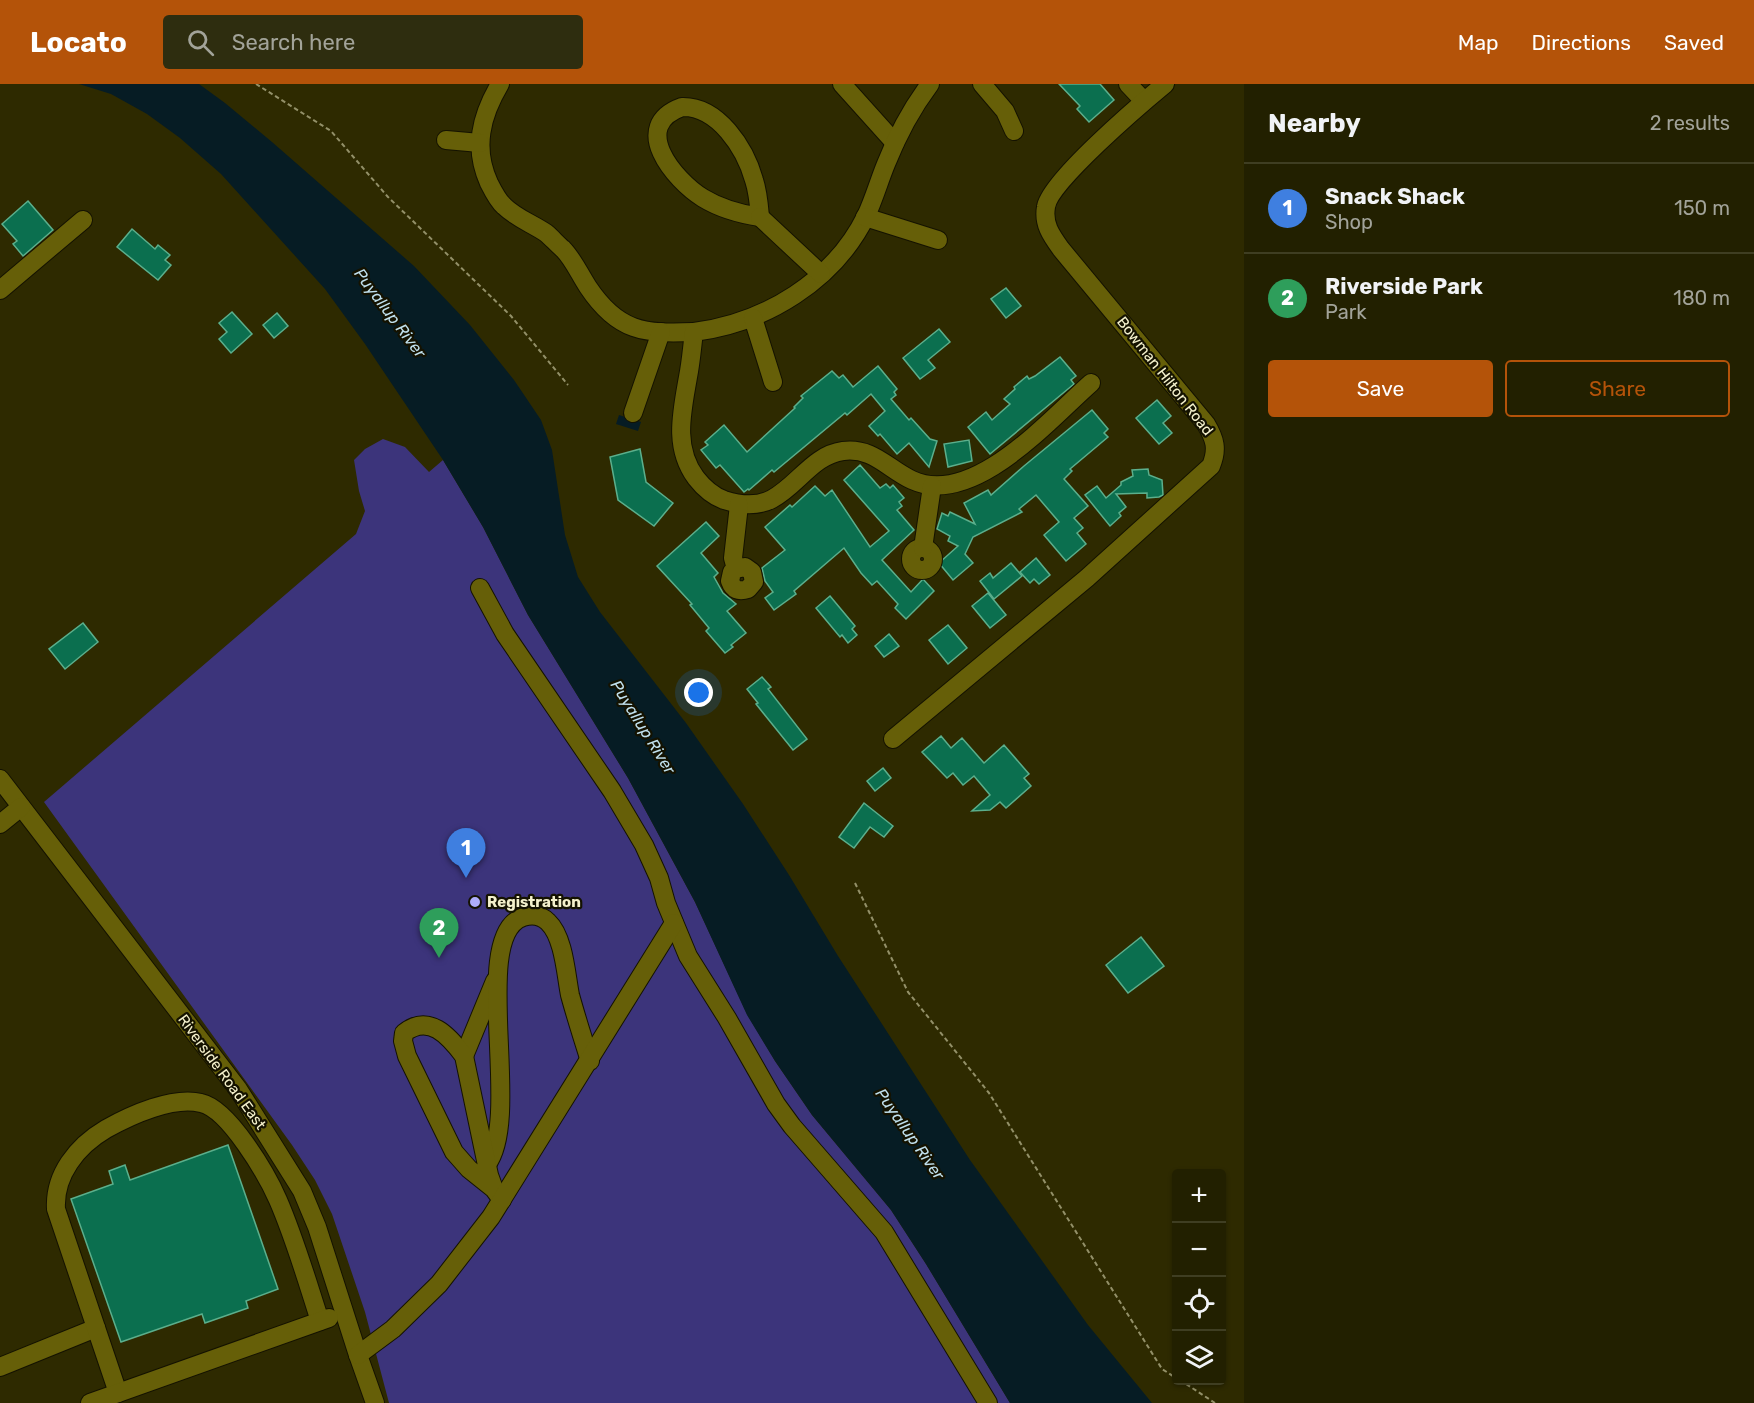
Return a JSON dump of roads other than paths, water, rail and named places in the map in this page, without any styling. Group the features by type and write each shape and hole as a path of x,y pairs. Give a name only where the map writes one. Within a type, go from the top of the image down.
{"street":[{"path":"500,84 482,123 480,143 487,178 494,192 504,206 548,234 566,252 603,308 623,322 644,331 661,332 694,332 753,318 782,303 821,274 840,253 865,217 895,143 930,84"},
{"path":"842,84 895,143"},
{"path":"982,84 1005,111 1014,131"},
{"path":"1128,84 1144,101"},
{"name":"Bowman Hilton Road","path":"893,739 1087,578 1211,466 1214,459 1216,442 1206,424 1061,249 1045,222 1047,200 1055,187 1144,101 1165,84"},
{"path":"760,217 757,192 750,169 738,146 722,125 702,109 693,107 682,107 664,117 657,135 658,144 666,160 679,177 695,192 712,202 741,214 760,217 821,274"},
{"path":"446,140 480,143"},
{"path":"865,217 938,240"},
{"path":"0,290 83,220"},
{"path":"753,318 773,381"},
{"path":"633,412 661,332"},
{"path":"694,332 681,408 682,450 689,467 703,486 717,497 739,505 770,500 826,456 846,451 868,453 909,478 932,486 969,480 999,464 1091,383"},
{"path":"923,548 932,486"},
{"path":"736,569 734,558 739,505"},
{"path":"480,588 505,634 612,792 644,845 659,878 687,956 727,1018 776,1104 792,1126 884,1232 988,1403"},
{"name":"Riverside Road East","path":"0,779 238,1089 274,1144 306,1200 317,1227 375,1403"},
{"path":"0,824 21,807"},
{"path":"487,1164 492,1158 499,1119 501,1056 496,976 498,959 503,940 519,918 531,915 540,916 556,933 571,997 590,1061"},
{"path":"358,1355 393,1329 439,1284 491,1217 498,1195 590,1061 674,923"},
{"path":"464,1056 496,976"},
{"path":"416,1026 428,1026 447,1036 464,1056 487,1164 498,1195 454,1152 404,1049 404,1033 416,1026"},
{"path":"118,1393 56,1209 56,1194 61,1177 73,1158 105,1130 136,1114 166,1104 188,1101 202,1103 215,1109 231,1124 241,1136 277,1197 320,1321"},
{"path":"90,1403 345,1312"},
{"path":"0,1367 96,1328"}],"water":[{"name":"Puyallup River","path":"79,84 199,84 272,142 414,266 470,325 514,380 541,420 552,450 565,535 578,577 600,612 686,723 743,804 970,1160 1088,1325 1152,1403 1010,1403 891,1210 812,1115 775,1061 747,1015 695,902 628,778 528,615 483,527 443,460 365,344 325,289 221,174 180,138 147,114 111,94"},
{"path":"619,415 641,422 638,431 616,424"}],"place":[{"name":"Snack Shack","path":"466,878"},
{"name":"Registration","path":"475,902"},
{"name":"Riverside Park","path":"439,958"}]}
